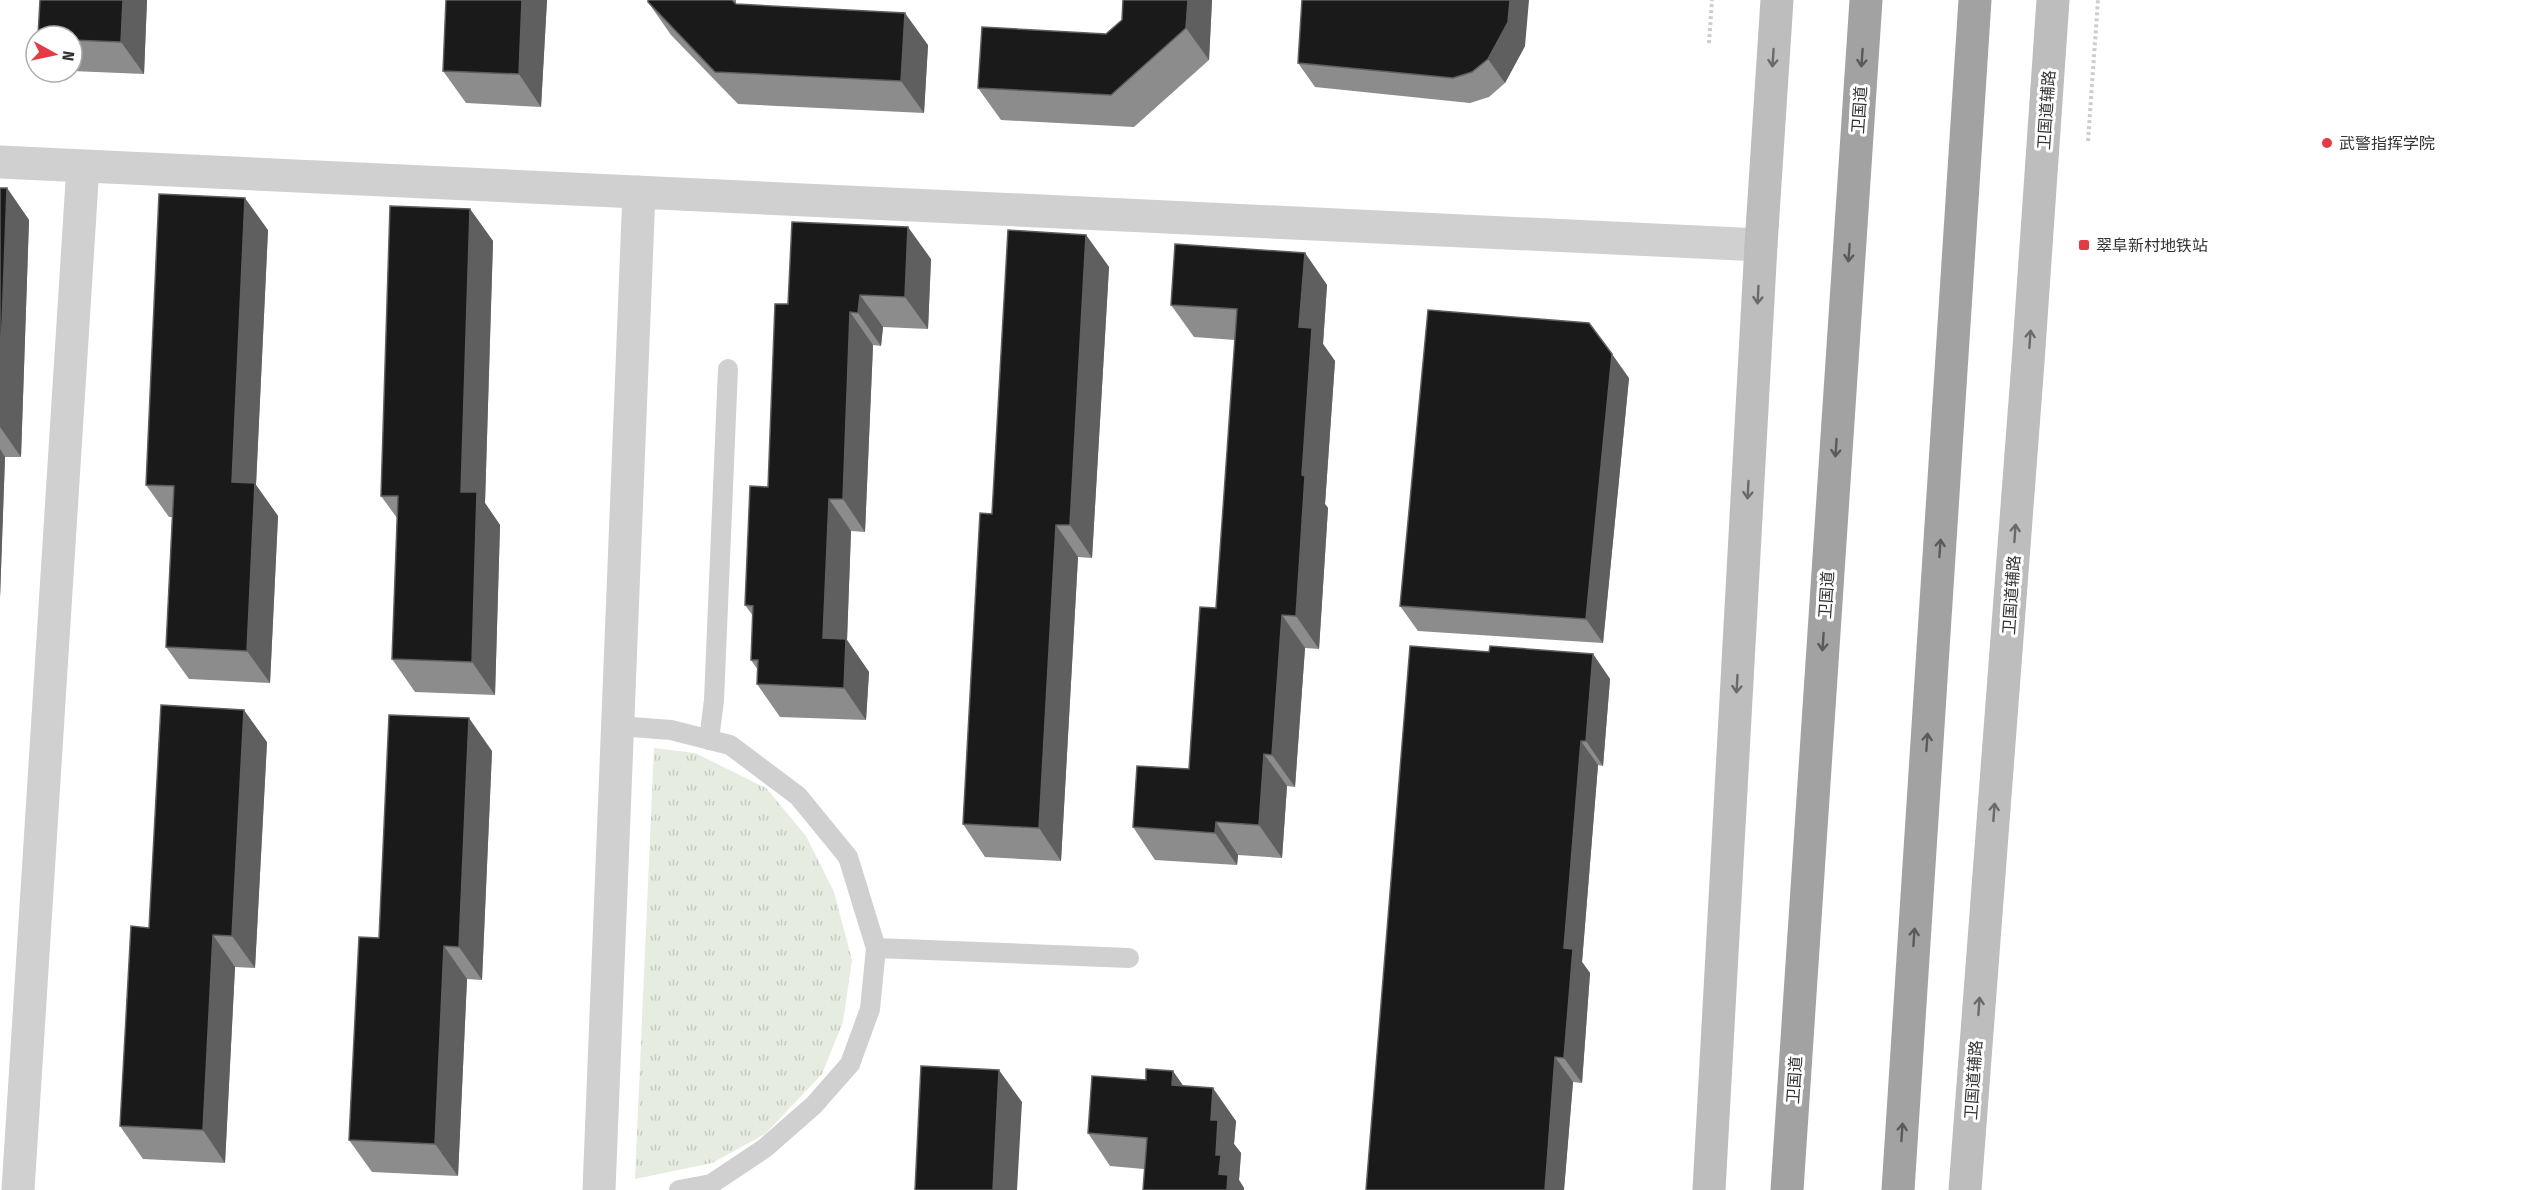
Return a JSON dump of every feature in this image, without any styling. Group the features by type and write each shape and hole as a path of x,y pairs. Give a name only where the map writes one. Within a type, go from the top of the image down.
{"highway":[{"name":"卫国道","path":"1787,1190 1866,0"},
{"path":"1898,1190 1975,0"}],"main road":[{"path":"1709,1190 1761,245 1777,0"},
{"name":"卫国道辅路","path":"1965,1190 2029,350 2053,0"}],"street":[{"path":"0,162 1761,245"},
{"path":"18,1190 83,166"},
{"path":"599,1190 639,192"}],"lane":[{"path":"709,740 714,700 728,369"},
{"path":"618,726 671,730 730,745 798,796 848,857 876,948 870,1009 850,1064 814,1105 765,1148 711,1184 679,1190"},
{"path":"876,948 1129,958"}],"path":[{"path":"1709,43 1712,0"},
{"path":"2088,141 2098,0"}],"green space":[{"path":"654,748 695,753 766,788 806,836 834,892 852,960 843,1022 822,1074 765,1134 712,1163 635,1179"}],"building":[{"path":"40,0 123,0 121,42 84,40 84,24 39,24"},
{"path":"446,0 522,0 519,74 443,71"},
{"path":"648,0 732,0 736,4 905,13 901,81 715,72"},
{"path":"1123,0 1188,0 1186,28 1111,95 978,88 982,27 1106,34 1122,20"},
{"path":"1302,0 1510,0 1508,22 1488,59 1472,72 1453,78 1298,63"},
{"path":"0,188 7,188 0,378"},
{"path":"159,194 245,198 232,482 255,483 247,651 166,647 174,486 146,485"},
{"path":"390,206 470,209 461,492 477,492 472,662 392,659 398,496 381,496"},
{"path":"792,222 908,227 905,297 860,295 858,313 850,312 843,499 829,499 823,638 846,639 844,688 757,684 758,660 751,660 753,606 745,605 750,486 768,487 775,304 788,304"},
{"path":"1008,230 1086,235 1070,525 1056,525 1039,828 963,824 980,513 992,514"},
{"path":"1175,244 1305,253 1299,327 1312,328 1302,475 1305,476 1296,616 1282,615 1272,755 1264,754 1259,825 1216,822 1215,833 1133,827 1137,766 1189,769 1200,607 1216,608 1237,309 1171,305"},
{"path":"1428,310 1589,323 1612,354 1586,619 1400,606"},
{"path":"1410,646 1489,652 1490,646 1593,654 1586,741 1581,741 1564,948 1573,949 1564,1058 1555,1057 1545,1190 1366,1190"},
{"path":"161,705 244,710 232,936 213,935 203,1130 120,1126 131,926 149,928"},
{"path":"389,715 469,718 459,947 444,946 435,1144 349,1140 359,937 379,938"},
{"path":"921,1066 999,1070 993,1190 915,1190"},
{"path":"1146,1069 1173,1071 1172,1085 1213,1088 1211,1120 1218,1120 1216,1155 1221,1155 1219,1174 1228,1175 1227,1190 1143,1190 1147,1138 1088,1133 1092,1076 1146,1080"}],"place":[{"name":"武警指挥学院","path":"2327,143"},
{"name":"翠阜新村地铁站","path":"2084,245"}]}
